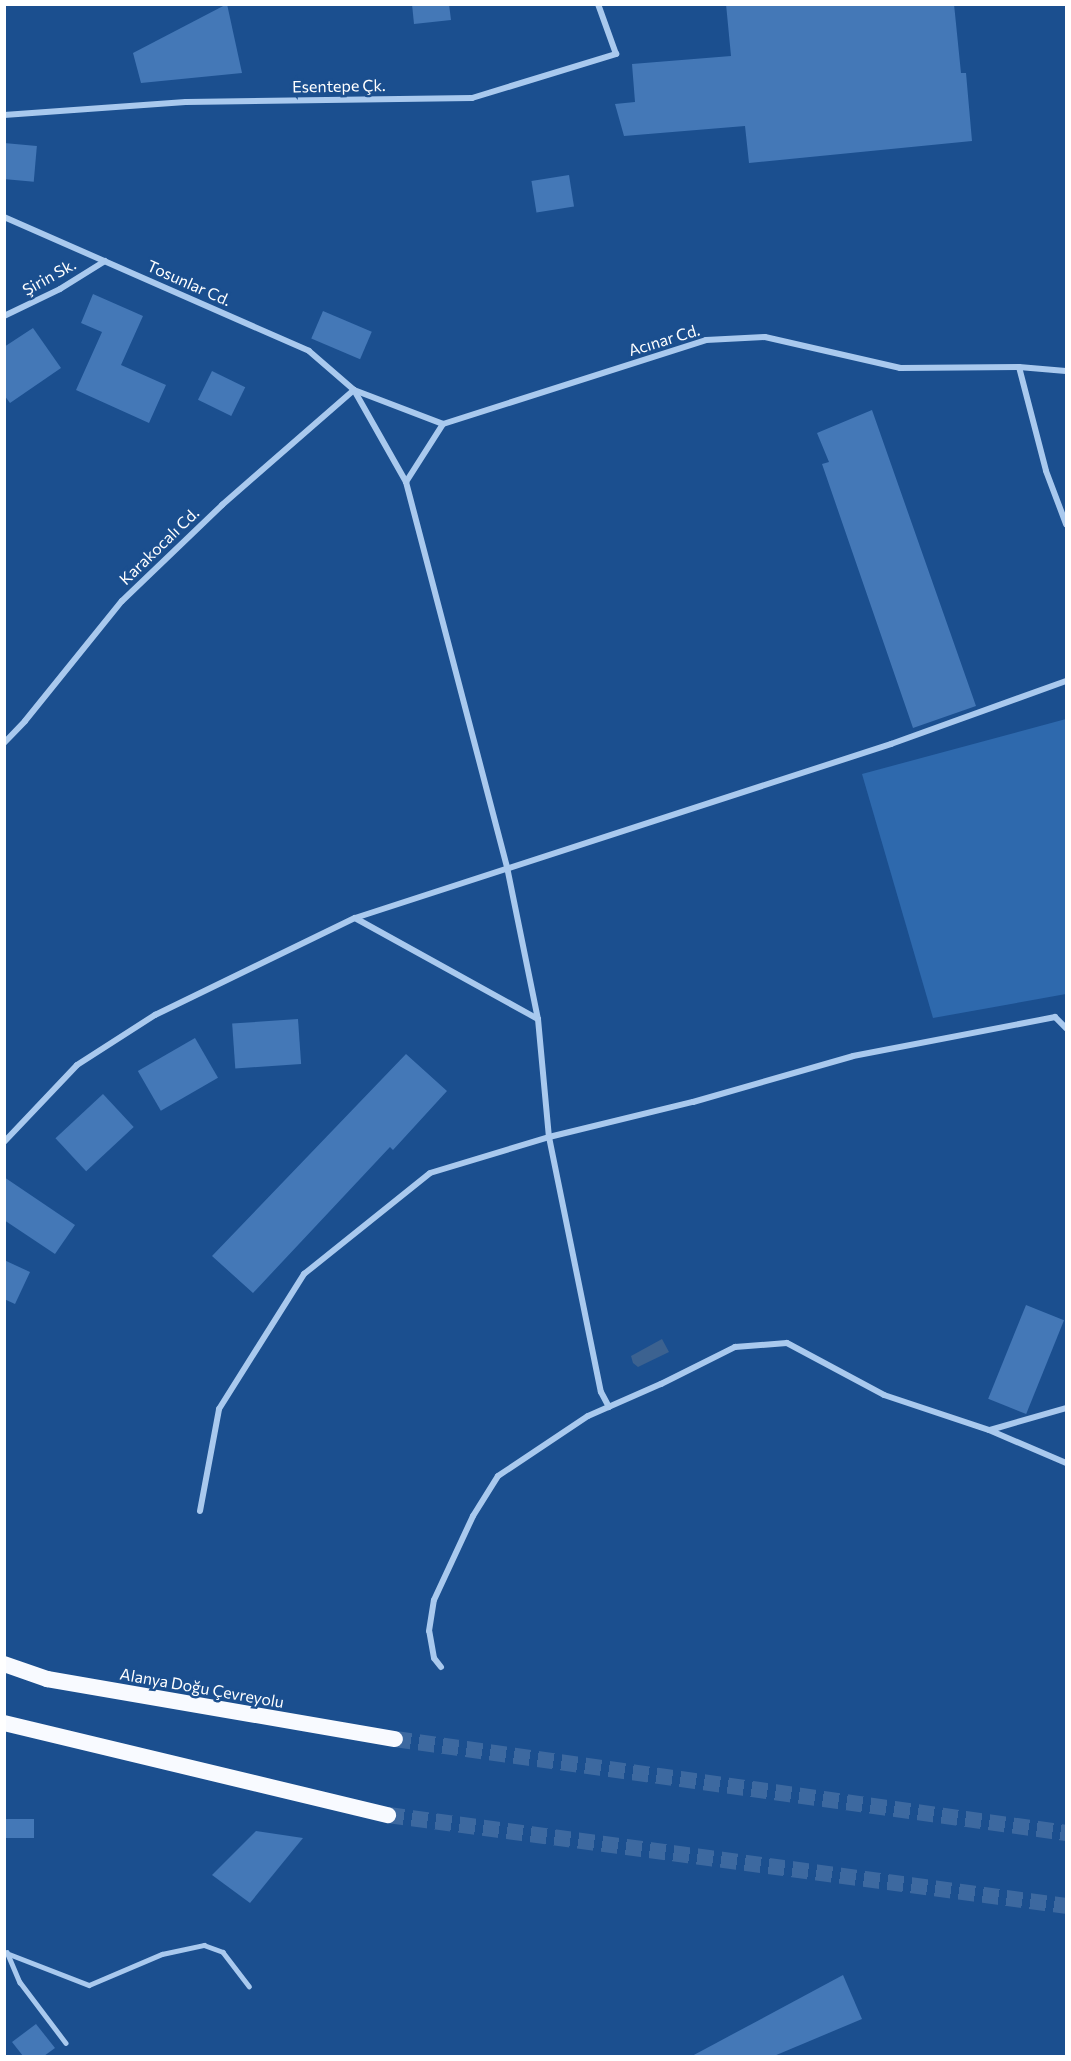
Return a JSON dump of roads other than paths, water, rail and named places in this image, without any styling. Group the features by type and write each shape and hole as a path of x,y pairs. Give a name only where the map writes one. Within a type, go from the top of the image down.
{"highway":[{"name":"Alanya Doğu Çevreyolu","path":"4,1664 47,1679 395,1740"},
{"path":"4,1723 387,1815"}],"street":[{"name":"Esentepe Çk.","path":"4,115 186,102 472,98 616,54 598,4"},
{"name":"Tosunlar Cd.","path":"4,217 309,351 354,390"},
{"name":"Şirin Sk.","path":"4,316 60,289 105,261"},
{"name":"Acınar Cd.","path":"443,424 706,340 765,337 900,368 1019,367 1066,371"},
{"path":"1019,367 1046,471 1066,524"},
{"path":"354,390 443,424 406,482"},
{"path":"354,390 406,482 507,867 538,1019 549,1137 602,1392 609,1407"},
{"name":"Karakocalı Cd.","path":"4,743 25,721 122,601 222,505 354,390"},
{"path":"4,1142 77,1065 96,1052 155,1015 355,918 891,744 1066,681"},
{"path":"355,918 538,1019"},
{"path":"200,1511 219,1409 304,1274 430,1173 549,1137 693,1102 853,1056 1055,1017 1066,1028"},
{"path":"441,1667 434,1658 429,1631 434,1600 473,1516 498,1476 588,1416 661,1384 735,1347 787,1343 884,1395 989,1430 1066,1463"},
{"path":"989,1430 1066,1408"}],"lane":[{"path":"6,1952 90,1985 162,1953 204,1945 223,1952 249,1986"},
{"path":"6,1952 20,1982 66,2043"}],"tunnel":[{"path":"395,1739 1066,1833"},
{"path":"388,1815 1066,1906"}]}
